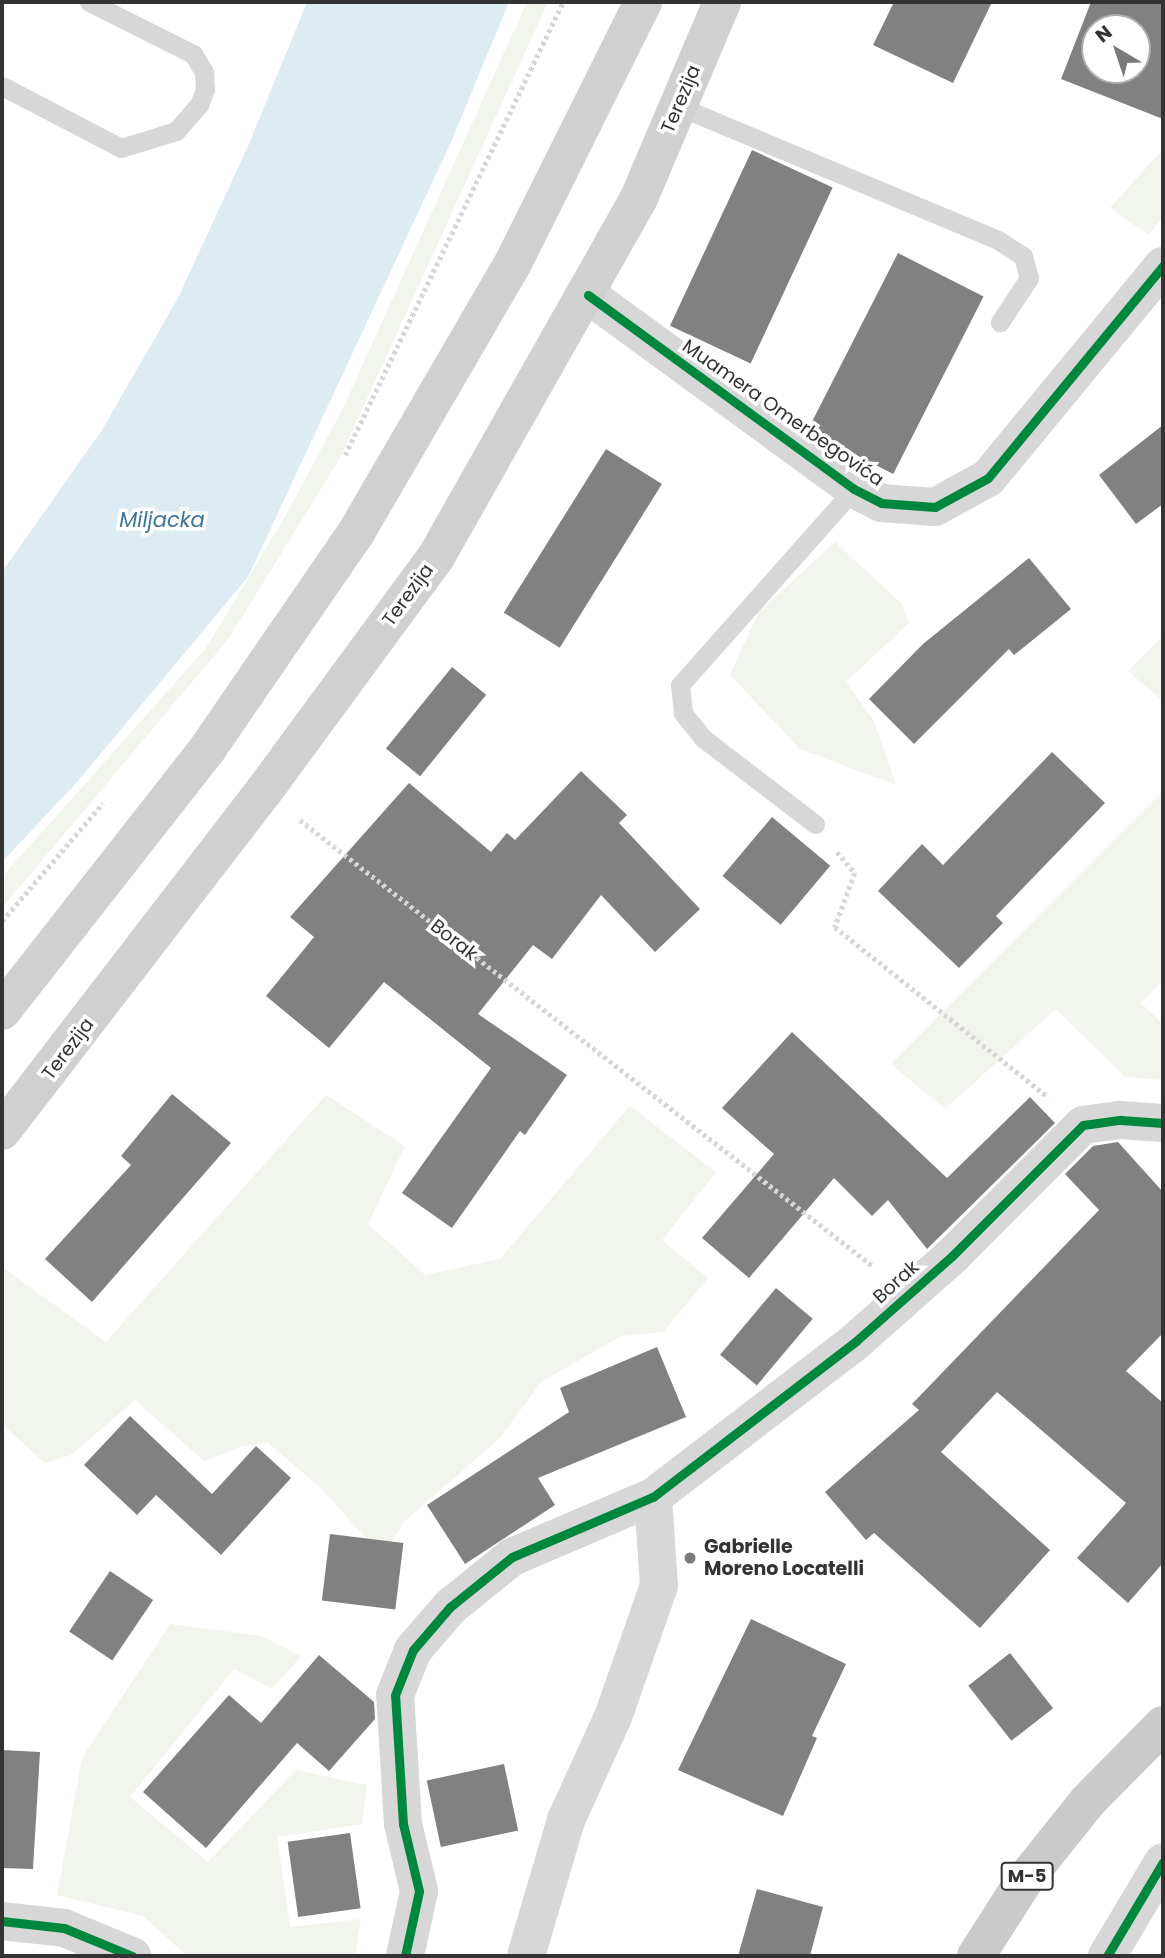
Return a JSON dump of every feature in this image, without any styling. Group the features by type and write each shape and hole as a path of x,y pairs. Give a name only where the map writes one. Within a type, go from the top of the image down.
{"main road":[{"path":"2,1011 208,748 357,531 525,240 643,2"},
{"name":"Terezija","path":"2,1131 264,791 436,557 588,295 639,198 722,2"},
{"name":"M-5","path":"976,1956 1024,1881 1087,1802 1163,1725"}],"street":[{"name":"Muamera Omerbegovića","path":"588,295 854,489 881,503 935,507 988,478 1163,267"},
{"path":"1083,1125 1119,1120 1163,1123"},
{"name":"Borak","path":"653,1497 910,1294 1083,1125"},
{"path":"405,1956 419,1891 403,1824 395,1695 413,1650 450,1607 512,1557 653,1497 659,1586 613,1717 566,1820 526,1956"},
{"path":"1107,1956 1163,1862"},
{"path":"2,1921 64,1928 132,1956"}],"lane":[{"path":"2,86 121,148 176,131 199,106 205,89 204,72 193,54 89,2"},
{"path":"678,106 998,240 1023,256 1029,278 1000,322"},
{"path":"814,824 703,738 683,713 680,685 854,489"}],"path":[{"path":"338,469 563,2"},
{"path":"2,921 110,795"},
{"path":"814,824 855,873 835,927 1083,1125"}],"shaded area":[{"path":"527,2 548,2 340,458 229,638 2,908 2,877 206,648 286,515 344,406"},
{"path":"1163,149 1163,217 1149,235 1110,208"},
{"path":"835,542 901,603 910,622 846,682 874,721 896,785 800,749 730,675 758,613"},
{"path":"1163,636 1163,701 1128,671"},
{"path":"1163,791 1163,980 1141,1003 1163,1024 1163,1080 1125,1077 1056,1009 945,1109 891,1064"},
{"path":"326,1095 405,1146 368,1224 425,1275 500,1259 630,1106 716,1172 662,1240 708,1278 663,1332 621,1336 541,1382 500,1438 406,1520 382,1556 320,1487 268,1443 242,1446 204,1461 135,1400 71,1455 45,1463 2,1424 2,1267 106,1342"},
{"path":"170,1624 261,1636 301,1656 272,1689 234,1669 130,1797 208,1862 296,1770 367,1785 362,1824 277,1837 290,1927 361,1919 355,1956 187,1956 143,1916 57,1895 82,1758"}],"water":[{"name":"Miljacka","path":"307,2 509,2 451,142 248,577 78,781 2,862 2,572 102,430 178,298 249,144"}],"building":[{"path":"894,2 992,2 953,83 873,45"},
{"path":"1091,2 1163,2 1163,119 1061,79 1081,28 1081,84 1151,84 1151,14 1086,14"},
{"path":"752,150 833,188 751,363 670,326"},
{"path":"898,253 984,297 893,474 808,430"},
{"path":"1163,425 1163,504 1136,524 1099,475"},
{"path":"606,449 662,484 560,648 504,613"},
{"path":"1029,558 1071,609 1014,655 1009,649 914,744 869,699 923,644"},
{"path":"452,667 486,695 420,776 386,749"},
{"path":"1052,752 1105,803 996,916 1003,923 959,968 878,891 922,844 943,865"},
{"path":"581,771 627,815 619,823 700,909 655,952 601,895 552,959 533,945 478,1014 567,1075 525,1135 520,1131 452,1228 402,1193 491,1068 384,982 329,1048 266,996 314,937 290,917 409,783 491,852 507,833 515,840"},
{"path":"772,817 830,866 781,925 723,876"},
{"path":"792,1032 947,1178 1030,1097 1055,1123 927,1249 888,1200 872,1216 834,1178 749,1278 702,1238 774,1154 722,1108"},
{"path":"172,1094 231,1143 92,1302 45,1259 131,1165 121,1156"},
{"path":"1118,1142 1163,1192 1163,1333 1126,1371 1163,1403 1163,1563 1128,1603 1077,1558 1126,1503 997,1392 941,1452 1050,1550 980,1628 874,1533 866,1540 825,1492 919,1410 912,1404 1099,1210 1065,1174 1093,1146"},
{"path":"776,1288 813,1319 757,1385 720,1355"},
{"path":"657,1347 686,1417 538,1478 555,1505 465,1564 427,1505 569,1412 560,1388"},
{"path":"130,1416 212,1494 256,1446 291,1478 221,1555 156,1495 137,1515 84,1465"},
{"path":"330,1534 403,1543 395,1610 322,1601"},
{"path":"110,1571 153,1600 112,1661 69,1632"},
{"path":"751,1619 846,1664 812,1736 817,1738 783,1816 678,1770"},
{"path":"1010,1653 1053,1708 1011,1741 968,1686"},
{"path":"319,1655 374,1702 375,1719 329,1771 297,1743 206,1848 143,1792 229,1695 261,1723"},
{"path":"2,1750 40,1752 33,1869 2,1868"},
{"path":"504,1764 518,1831 441,1847 427,1780"},
{"path":"350,1833 361,1908 298,1917 288,1842"},
{"path":"757,1889 823,1907 810,1956 738,1956"}],"cycle path":[{"path":"588,295 854,489 881,503 935,507 988,478 1163,266"},
{"path":"405,1956 419,1891 403,1824 395,1695 413,1650 450,1607 512,1557 653,1497 856,1341 952,1256 1083,1125 1120,1120 1163,1123"},
{"path":"1107,1956 1163,1862"},
{"path":"2,1921 64,1928 132,1956"}],"place":[{"name":"Gabrielle Moreno Locatelli","path":"690,1558"}]}
